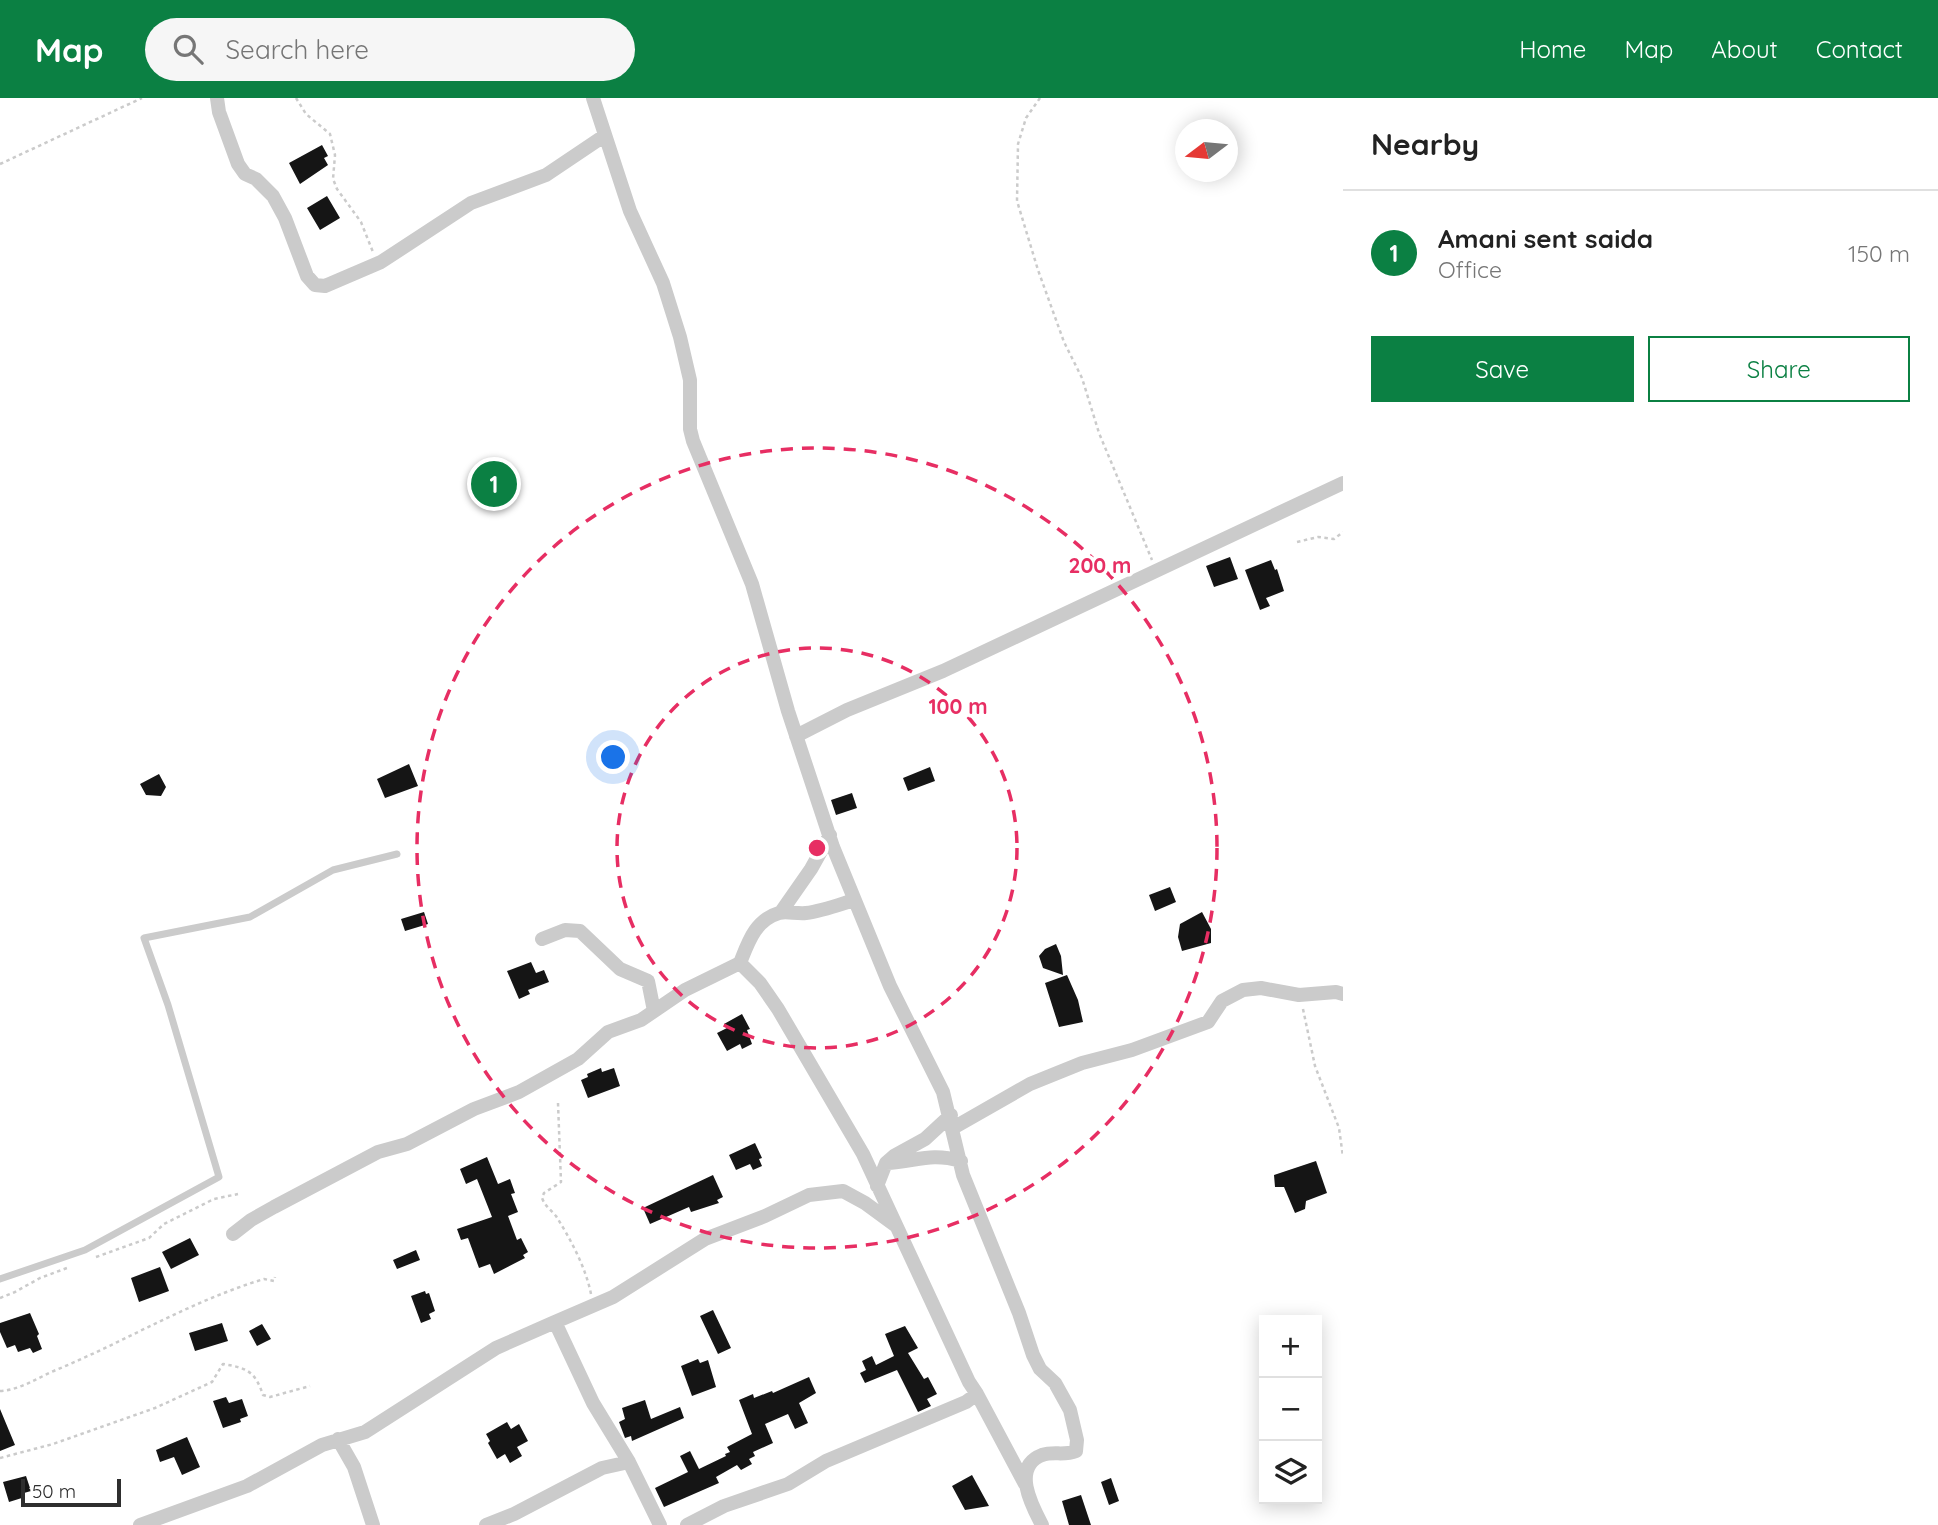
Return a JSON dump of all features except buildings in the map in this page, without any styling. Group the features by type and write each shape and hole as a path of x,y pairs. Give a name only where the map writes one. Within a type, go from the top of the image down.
{"street":[{"path":"217,98 219,112 238,164 245,174 256,179 273,196 285,218 307,276 315,285 325,286 381,262 471,203 546,175 604,136"},
{"path":"593,98 630,211 663,283 690,380 690,429 752,584 796,736 830,835 890,985 943,1092 963,1175 1019,1313 1027,1342 1040,1369 1055,1384 1070,1409 1078,1447 1072,1453 1062,1456 1050,1453 1039,1456 1031,1464 1025,1484"},
{"path":"796,736 847,710 943,671 1343,483"},
{"path":"233,1234 251,1220 378,1152 407,1144 474,1109 519,1093 578,1059 604,1035 641,1020 685,990 740,963 750,936 759,925 781,912 811,869 830,835"},
{"path":"781,912 808,913 854,900"},
{"path":"542,939 565,929 580,931 620,969 648,981 654,1011"},
{"path":"740,963 760,983 778,1009 863,1154 969,1382 978,1394 1025,1484 1031,1504 1042,1525"},
{"path":"877,1186 886,1163 952,1121 1082,1063 1132,1050 1208,1022 1222,1002 1243,990 1261,988 1299,995 1343,993"},
{"path":"886,1163 943,1156 961,1161"},
{"path":"140,1525 247,1486 304,1454 338,1439 365,1432 496,1349 613,1297 705,1239 765,1216 809,1195 843,1191 896,1225"},
{"path":"555,1322 593,1403 629,1462 660,1525"},
{"path":"687,1525 724,1506 788,1484 826,1461 966,1402 978,1394"},
{"path":"338,1439 354,1467 373,1525"},
{"path":"486,1525 514,1514 602,1468 629,1462"}],"lane":[{"path":"0,1279 85,1250 219,1177 168,1005 144,938 250,917 333,870 397,854"}],"path":[{"path":"0,164 142,98"},
{"path":"296,98 306,114 330,134 335,155 333,179 337,189 361,222 374,256 381,262"},
{"path":"1040,98 1027,118 1018,144 1017,201 1064,342 1082,378 1099,433 1156,569"},
{"path":"1297,542 1318,537 1334,539 1343,532"},
{"path":"1299,995 1315,1066 1339,1128 1343,1157"},
{"path":"558,1103 561,1184 546,1192 542,1198 555,1215 587,1276 591,1294 587,1307"},
{"path":"182,1214 214,1199 239,1194"},
{"path":"0,1391 23,1386 72,1364 146,1330 196,1303 264,1279 274,1281 275,1277"},
{"path":"0,1298 15,1293"},
{"path":"0,1458 43,1447 155,1408 212,1382 223,1364 243,1367 257,1379 263,1395 270,1398 310,1386"}],"place":[{"name":"Amani sent saida","path":"494,484"}]}
